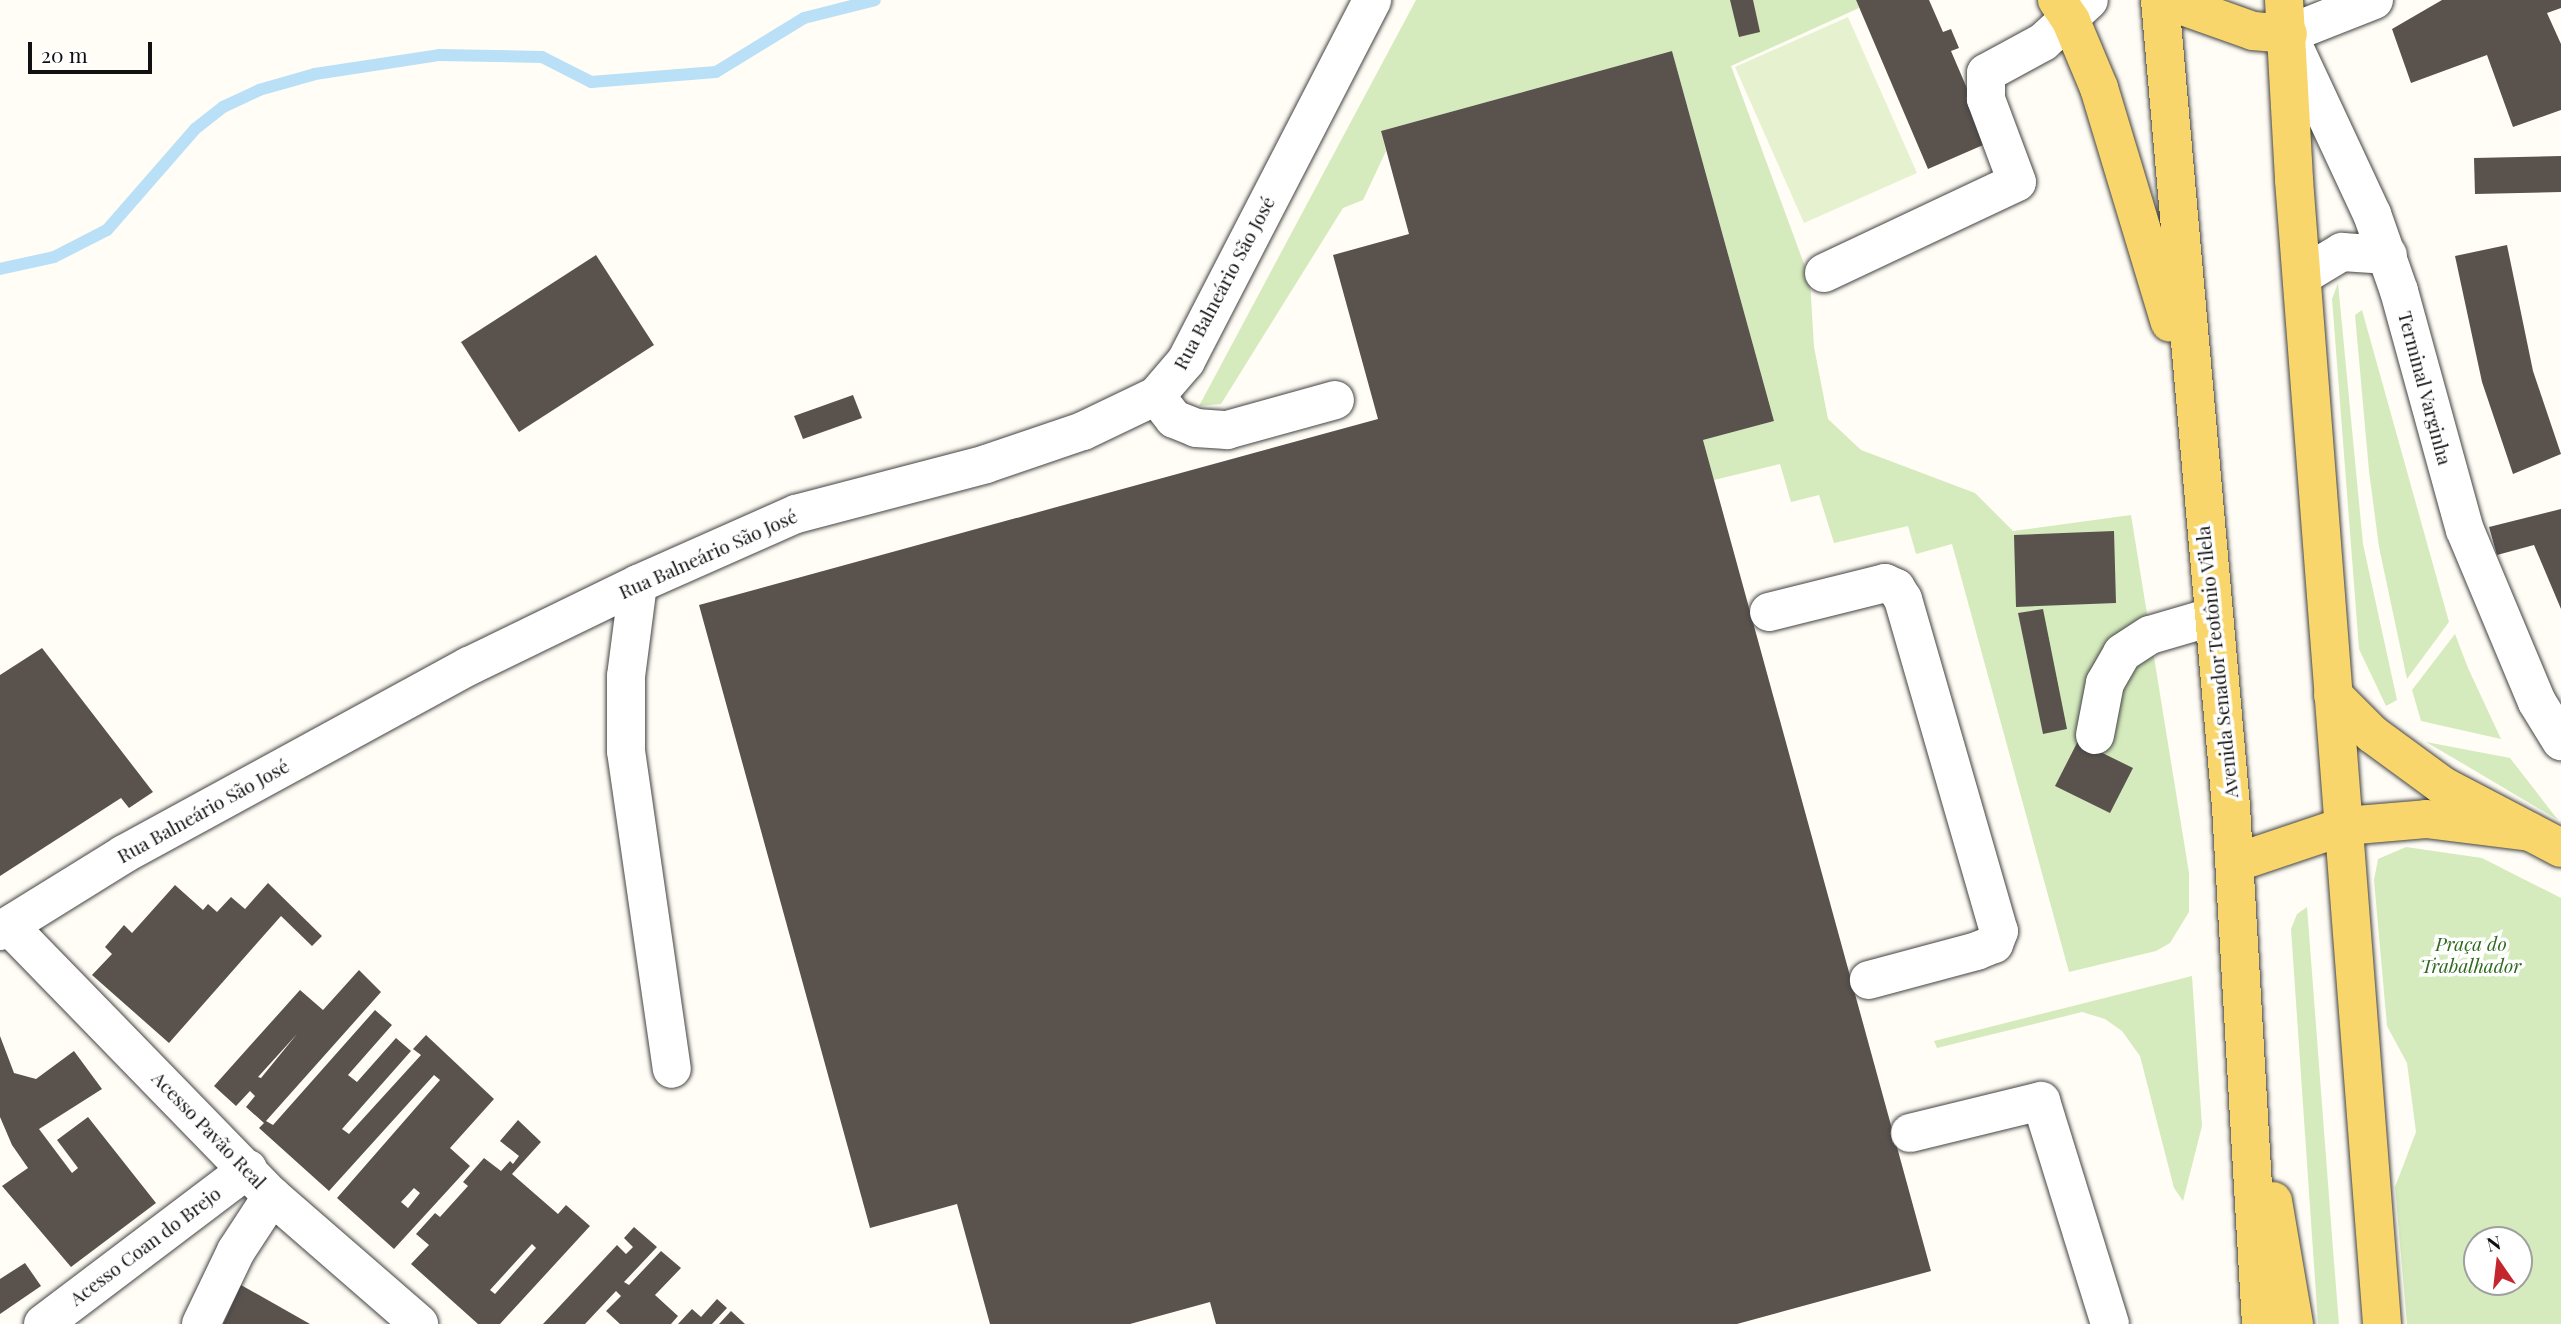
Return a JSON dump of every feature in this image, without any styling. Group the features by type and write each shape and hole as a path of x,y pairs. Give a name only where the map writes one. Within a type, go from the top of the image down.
{"main road":[{"name":"Avenida Senador Teotônio Vilela","path":"2160,0 2192,406 2235,863 2261,1324"},
{"path":"2166,0 2253,31 2286,17 2302,276 2382,1324"},
{"path":"2072,7 2147,240 2192,406"},
{"path":"2333,695 2357,721 2409,762 2546,840"},
{"path":"2235,863 2345,826 2426,819 2546,840"},
{"path":"2247,1069 2294,1324"}],"street":[{"name":"Rua Balneário São José","path":"4,928 124,854 469,666 638,584 796,514 986,464 1083,431 1156,396 1186,361 1372,0"},
{"path":"1824,273 2017,183 1986,99 1986,73 2043,42 2072,7"},
{"path":"2286,17 2358,8"},
{"name":"Terminal Varginha","path":"2286,17 2388,255 2465,530 2536,702 2561,741"},
{"path":"2302,276 2342,252 2388,255"},
{"path":"1156,396 1174,419 1196,428 1227,430 1335,400"},
{"path":"1769,611 1885,583 1896,588 1903,599 1998,931 1994,944 1977,951 1869,980"},
{"path":"638,584 626,676 626,751 672,1069"},
{"path":"2095,735 2105,683 2122,653 2150,635 2212,617"},
{"name":"Acesso Pavão Real","path":"4,928 260,1182 419,1324"},
{"path":"1910,1133 2041,1101 2110,1324"},
{"path":"201,1324 236,1251 260,1182"},
{"name":"Acesso Coan do Brejo","path":"43,1324 260,1182"}],"green space":[{"path":"1416,0 1856,0 1859,8 1731,66 1810,280 1814,347 1828,419 1861,450 1975,493 2013,531 2131,515 2189,873 2189,912 2170,943 2156,951 2069,972 1952,544 1916,554 1908,526 1834,543 1819,495 1791,502 1780,464 1714,480 1703,440 1774,421 1672,51 1381,131 1386,151 1363,200 1343,208 1221,404 1199,406"},
{"path":"1848,17 1917,173 1804,223 1735,67"},
{"path":"2338,283 2363,544 2397,700 2386,706 2359,649 2332,299"},
{"path":"2362,310 2449,622 2407,679 2379,547 2369,471 2355,315"},
{"path":"2455,634 2501,739 2421,721 2412,690"},
{"path":"2426,742 2510,758 2558,820 2450,756"},
{"name":"Praça do Trabalhador","path":"2406,847 2482,858 2561,898 2561,1324 2407,1324 2395,1187 2416,1132 2407,1063 2387,1026 2374,880 2378,859"},
{"path":"2307,907 2339,1324 2318,1324 2291,929 2297,914"},
{"path":"2192,976 2202,1126 2183,1201 2174,1188 2140,1056 2122,1031 2105,1019 2082,1012 1937,1048 1934,1041"}],"building":[{"path":"1730,0 1753,0 1760,32 1739,37"},
{"path":"1856,0 1929,0 1943,32 1951,29 1959,48 1951,51 1990,142 1928,169"},
{"path":"2442,0 2561,0 2561,8 2547,13 2561,44 2561,110 2513,127 2487,55 2411,83 2392,29"},
{"path":"1672,51 1774,421 1703,440 1931,1271 1737,1324 1216,1324 1210,1302 1130,1324 990,1324 957,1204 870,1228 699,605 1378,419 1333,255 1409,234 1381,131"},
{"path":"2561,156 2561,192 2475,194 2474,158"},
{"path":"2507,245 2533,371 2561,454 2513,474 2482,382 2455,256"},
{"path":"596,255 654,345 519,432 461,342"},
{"path":"853,395 862,418 803,439 794,416"},
{"path":"2561,509 2561,609 2534,545 2497,555 2489,527"},
{"path":"2114,531 2116,603 2016,607 2014,535"},
{"path":"2043,609 2067,729 2043,734 2018,613"},
{"path":"42,648 153,792 129,808 121,798 0,876 0,675"},
{"path":"2078,741 2133,768 2110,813 2055,786"},
{"path":"268,883 322,936 312,946 281,916 169,1043 92,975 112,954 105,947 124,925 132,933 175,885 203,910 208,904 217,912 231,897 245,909"},
{"path":"359,970 381,992 266,1121 273,1125 375,1010 392,1025 348,1075 357,1082 396,1038 411,1051 342,1129 349,1134 421,1055 413,1049 426,1035 494,1099 450,1148 470,1166 394,1249 337,1198 440,1080 434,1075 329,1191 259,1128 264,1123 246,1107 255,1096 250,1091 236,1106 214,1086 300,990 323,1010","holes":["297,1034 261,1078 258,1077","414,1188 420,1193 408,1208 401,1202"]},
{"path":"0,1036 14,1073 36,1079 74,1051 102,1089 39,1129 72,1173 78,1168 57,1140 88,1117 156,1203 71,1267 2,1186 28,1168 12,1145 0,1117"},
{"path":"518,1120 541,1142 512,1174 558,1214 566,1205 590,1226 500,1324 478,1324 411,1264 429,1245 416,1234 435,1213 440,1217 468,1186 463,1182 484,1158 501,1171 510,1161 513,1164 519,1156 500,1141","holes":["532,1244 536,1248 495,1294 490,1290"]},
{"path":"634,1227 657,1247 624,1282 629,1285 661,1251 681,1268 655,1295 678,1316 671,1324 620,1324 606,1311 621,1296 616,1291 585,1324 543,1324 617,1245 626,1254 633,1247 624,1238"},
{"path":"25,1263 41,1286 0,1314 0,1279"},
{"path":"241,1285 310,1324 223,1324"},
{"path":"717,1299 727,1308 712,1324 678,1324 692,1309 701,1317"},
{"path":"731,1311 745,1324 719,1324"}],"waterway":[{"path":"0,269 54,257 107,230 195,129 223,107 259,90 315,74 439,55 542,57 591,82 716,72 804,18 875,0"}]}
